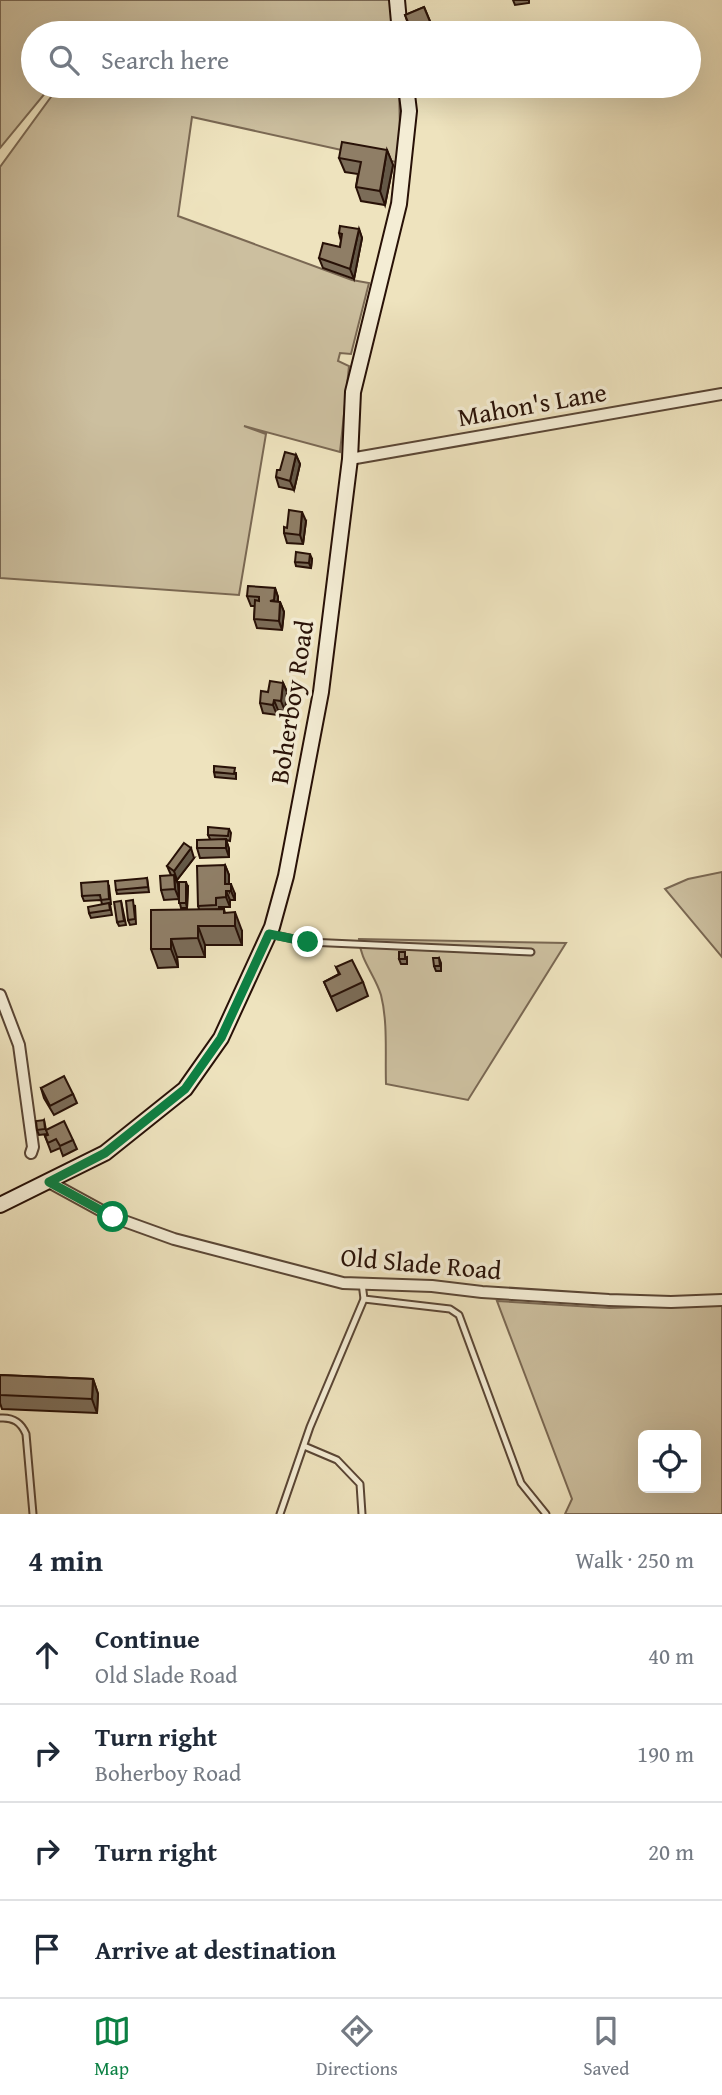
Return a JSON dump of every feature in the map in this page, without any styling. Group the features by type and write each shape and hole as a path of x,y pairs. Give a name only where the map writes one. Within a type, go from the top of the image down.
{"street":[{"path":"397,0 399,21"},
{"name":"Boherboy Road","path":"0,1205 105,1153 185,1089 221,1038 269,934 286,876 321,692 349,459 353,392 399,204 409,111 407,98"},
{"name":"Mahon's Lane","path":"349,459 722,394"},
{"path":"0,995 19,1045 33,1147 31,1153"},
{"name":"Old Slade Road","path":"49,1182 113,1217 174,1239 343,1283 432,1286 609,1300 722,1300"}],"lane":[{"path":"269,934 308,942 531,952"},
{"path":"280,1514 304,1446 364,1299 362,1283"},
{"path":"364,1299 450,1309 459,1315 521,1483 547,1514"},
{"path":"0,1418 10,1417 22,1424 26,1434 33,1514"},
{"path":"304,1446 337,1460 360,1484 362,1514"}],"shaded area":[{"path":"0,0 390,0 393,21 21,21 21,98 41,98 0,148"},
{"path":"50,98 399,98 400,133 396,162 192,117 178,216 352,280 369,283 351,354 340,353 338,361 349,366 340,452 244,426 266,434 239,595 0,578 0,167"},
{"path":"722,872 722,957 665,889 688,879"},
{"path":"359,939 566,943 468,1100 386,1084 385,1028 381,995 362,954"},
{"path":"497,1301 610,1308 722,1305 722,1514 565,1514 572,1499"}],"building":[{"path":"424,7 430,21 407,21 405,15"},
{"path":"342,142 387,150 380,191 356,187 361,162 339,158"},
{"path":"340,226 359,229 350,269 319,258 323,243 340,247"},
{"path":"285,452 296,455 290,481 276,477"},
{"path":"289,510 302,512 300,535 284,533"},
{"path":"296,552 310,554 309,563 295,562"},
{"path":"248,586 275,588 274,600 270,601 280,602 279,621 254,619 255,600 259,601 259,597 247,596"},
{"path":"270,681 283,683 281,701 274,700 273,705 260,703 261,691 268,692"},
{"path":"214,766 235,768 234,774 214,772"},
{"path":"208,827 229,829 228,836 208,835"},
{"path":"226,839 226,848 197,848 197,840"},
{"path":"184,843 191,848 174,871 167,866"},
{"path":"225,865 225,884 231,884 231,891 226,891 226,897 216,898 216,905 198,906 197,866"},
{"path":"174,875 175,889 161,890 160,876"},
{"path":"147,878 148,887 116,890 115,881"},
{"path":"108,881 109,899 101,900 100,895 82,896 81,883"},
{"path":"179,882 186,882 186,903 179,903"},
{"path":"133,900 135,919 128,920 126,901"},
{"path":"121,901 124,921 117,922 114,902"},
{"path":"109,903 110,910 89,913 88,907"},
{"path":"224,909 224,913 235,912 235,926 198,926 198,938 171,939 171,949 151,949 151,910"},
{"path":"399,952 405,952 405,959 399,959"},
{"path":"433,958 439,958 440,966 434,966"},
{"path":"352,960 363,982 331,997 324,982 340,974 336,967"},
{"path":"64,1076 73,1094 50,1106 41,1088"},
{"path":"44,1120 45,1129 37,1130 36,1121"},
{"path":"64,1121 73,1140 60,1146 56,1139 48,1143 46,1130"},
{"path":"0,1375 93,1379 92,1399 0,1395"}],"route":[{"path":"113,1217 49,1182 105,1153 185,1089 221,1038 269,934 308,942"}]}
